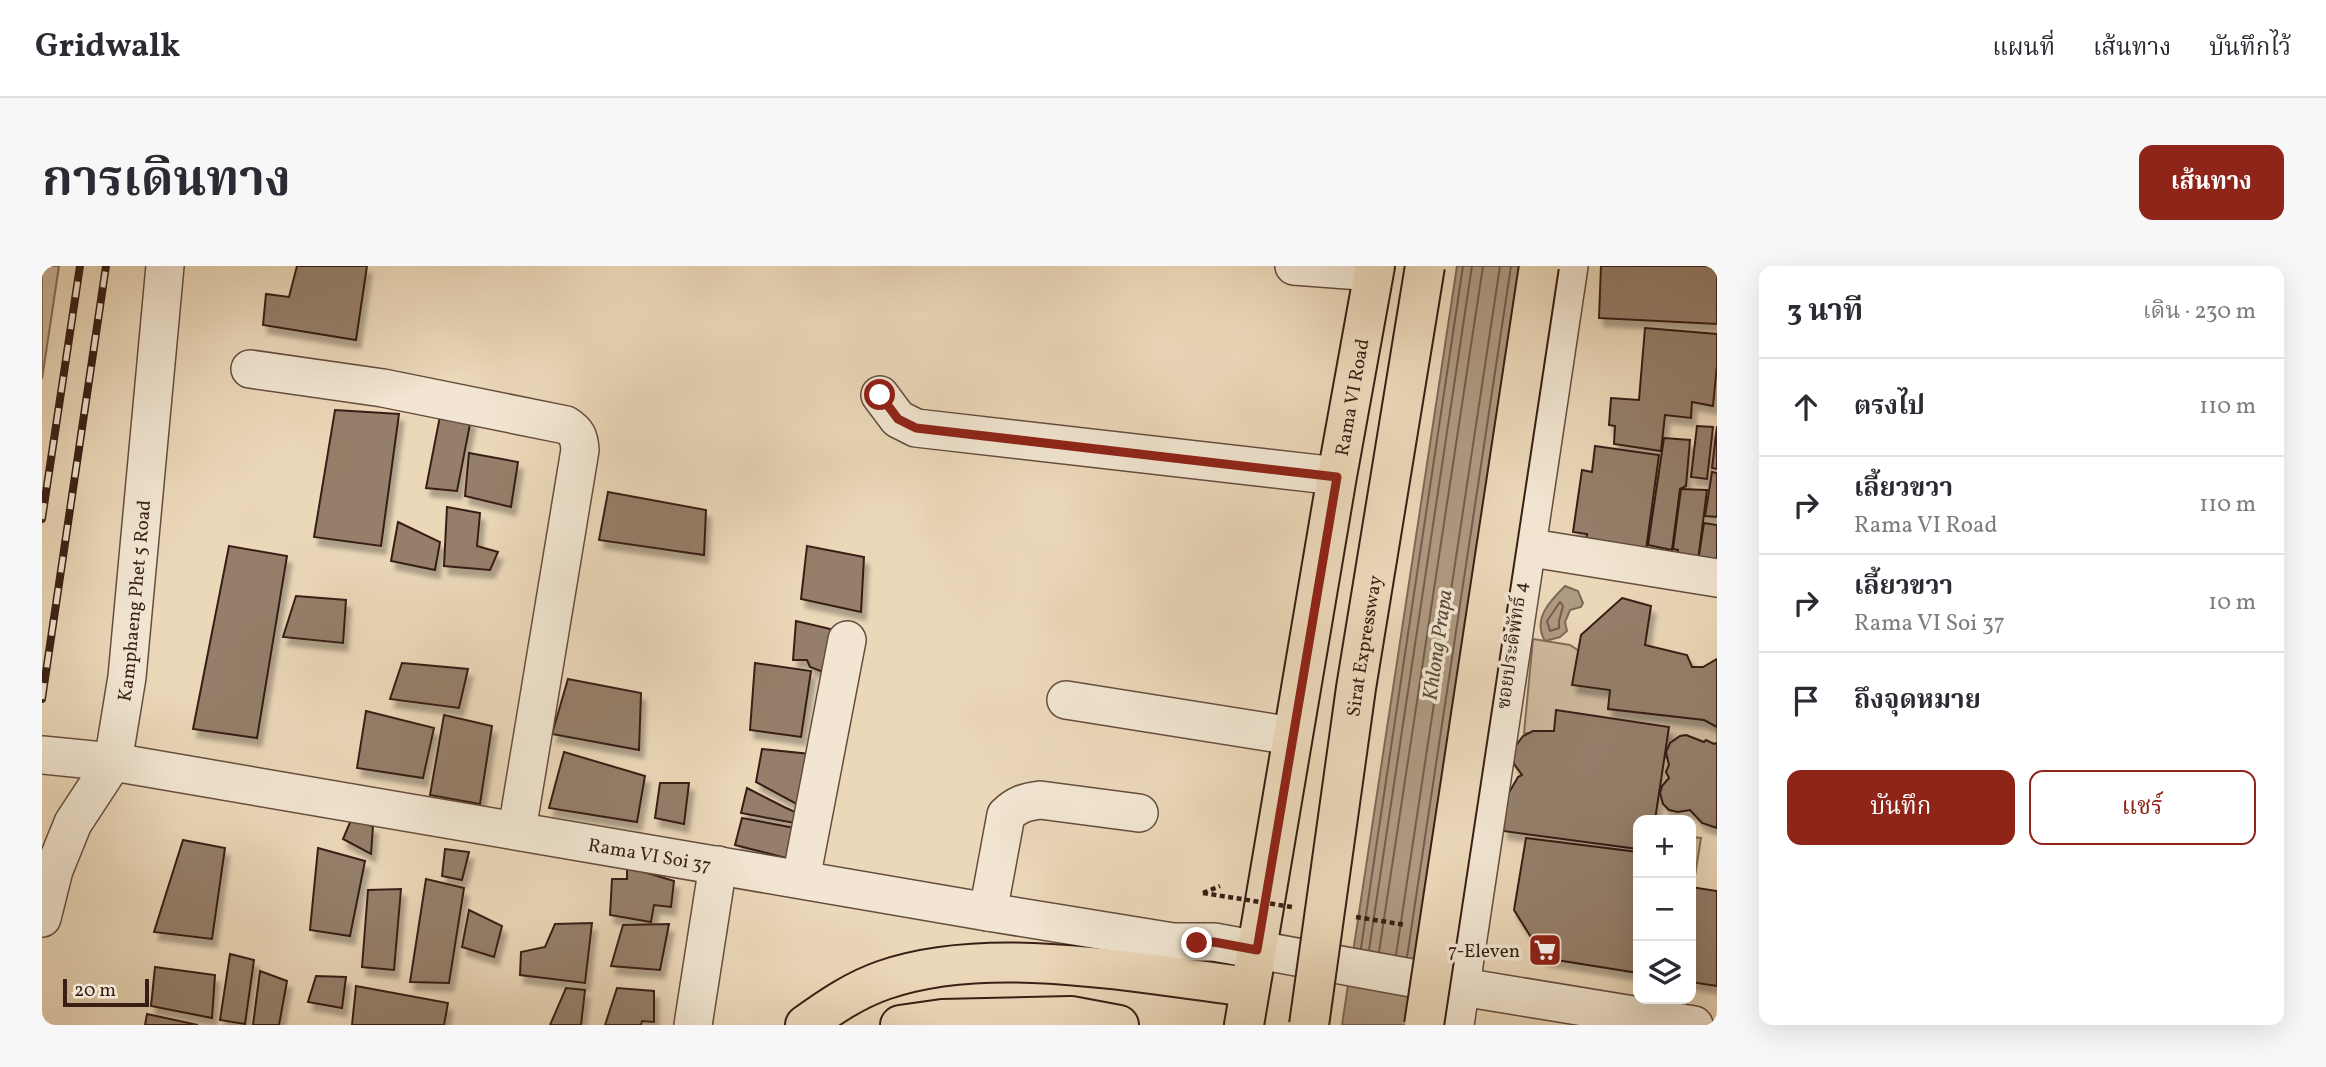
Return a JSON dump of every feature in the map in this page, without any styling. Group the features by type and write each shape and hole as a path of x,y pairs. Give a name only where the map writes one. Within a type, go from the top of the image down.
{"main road":[{"name":"Sirat Expressway","path":"1309,1025 1356,688 1424,266"},
{"path":"1424,1025 1539,266"},
{"name":"Rama VI Road","path":"1244,1025 1250,987 1275,953 1292,736 1375,269"},
{"path":"1292,1025 1322,931"},
{"path":"805,1025 836,1003 884,980 931,970 986,963 1056,964 1250,987"},
{"path":"900,1025 942,1019 1071,1016 1119,1025"}],"street":[{"name":"Kamphaeng Phet 5 Road","path":"42,918 54,870 73,823 113,761 127,677 164,266"},
{"path":"1294,266 1375,269"},
{"name":"ซอยประดิพัทธ์ 4","path":"1455,1025 1449,985 1525,547 1569,266"},
{"path":"250,369 383,388 566,425 579,437 580,450 517,830"},
{"path":"880,395 898,419 916,428 1337,477"},
{"path":"1525,547 1717,578"},
{"path":"801,879 847,640"},
{"path":"1066,699 1292,736"},
{"name":"Rama VI Soi 37","path":"42,755 113,761 1173,942 1214,942 1449,985 1518,1011 1694,1025"},
{"path":"988,912 1006,815 1013,807 1040,800 1139,813"},
{"path":"693,1025 718,865"}],"path":[{"path":"1203,894 1220,886"}],"shaded area":[{"path":"42,266 59,266 42,379"},
{"path":"1533,639 1570,645 1591,659 1717,689 1717,806 1651,743 1524,733"},
{"path":"1696,838 1701,838 1696,869"}],"water":[{"name":"Khlong Prapa","path":"1457,266 1527,266 1412,1025 1342,1025"},
{"path":"1565,586 1578,591 1583,603 1581,607 1570,610 1565,622 1567,631 1560,637 1545,641 1541,625 1544,611"}],"building":[{"path":"297,266 367,266 356,340 263,325 266,294 289,297"},
{"path":"1601,266 1717,266 1717,324 1599,318"},
{"path":"1645,328 1717,334 1713,406 1692,402 1691,418 1665,415 1661,451 1614,444 1615,426 1609,425 1611,398 1639,400"},
{"path":"335,410 399,414 381,546 314,537"},
{"path":"440,416 471,419 457,491 426,488"},
{"path":"1697,426 1713,427 1707,479 1691,477"},
{"path":"1717,426 1717,469 1712,468"},
{"path":"1664,438 1690,440 1686,486 1680,489 1672,550 1648,545"},
{"path":"1595,446 1659,455 1646,550 1586,541 1587,534 1573,532 1582,470 1592,472"},
{"path":"469,453 518,462 511,507 465,496"},
{"path":"1712,472 1717,473 1717,517 1705,516"},
{"path":"1681,489 1707,490 1698,561 1677,558 1678,550 1673,549"},
{"path":"608,492 706,510 704,555 599,540"},
{"path":"447,507 480,513 477,546 498,552 490,570 444,566"},
{"path":"398,522 440,542 435,570 391,561"},
{"path":"1704,523 1717,525 1717,564 1698,561"},
{"path":"229,546 287,556 257,738 193,729"},
{"path":"807,546 864,557 861,612 801,599"},
{"path":"296,596 346,600 343,643 283,637"},
{"path":"1622,598 1651,606 1645,645 1687,655 1692,667 1703,667 1717,659 1717,727 1704,720 1608,709 1610,690 1572,685 1581,635"},
{"path":"796,621 839,631 831,675 810,667 807,660 793,660"},
{"path":"402,663 468,669 459,708 390,699"},
{"path":"755,663 811,671 801,737 750,730"},
{"path":"568,679 641,693 639,750 552,734"},
{"path":"1556,710 1669,727 1656,815 1633,815 1633,848 1503,831 1507,796 1522,775 1514,764 1512,751 1523,736 1533,731 1554,731"},
{"path":"366,711 434,728 423,778 357,768"},
{"path":"444,715 492,726 480,804 430,795"},
{"path":"1680,736 1717,743 1717,828 1702,823 1690,810 1669,810 1663,804 1660,793 1669,778 1666,772 1669,765 1666,752 1670,743"},
{"path":"762,749 810,754 804,808 756,782"},
{"path":"564,752 645,776 637,822 549,808"},
{"path":"660,783 689,783 684,824 655,818"},
{"path":"747,788 806,817 800,824 741,813"},
{"path":"742,818 805,830 794,860 735,845"},
{"path":"351,820 373,826 371,854 343,839"},
{"path":"1526,838 1633,851 1633,972 1544,958 1514,910"},
{"path":"183,840 225,848 212,939 154,932"},
{"path":"318,848 365,861 350,936 310,930"},
{"path":"445,849 469,852 462,880 442,876"},
{"path":"627,867 674,881 671,907 654,905 651,922 610,915 612,879 627,879"},
{"path":"426,879 464,888 449,983 410,982"},
{"path":"1696,888 1717,891 1717,986 1696,983"},
{"path":"401,889 394,970 362,967 368,890"},
{"path":"469,910 502,926 494,957 462,947"},
{"path":"592,923 585,983 520,975 521,952 545,947 555,924"},
{"path":"669,924 660,970 611,966 623,925"},
{"path":"230,954 254,960 245,1024 220,1020"},
{"path":"155,967 215,975 212,1018 151,1006"},
{"path":"260,971 287,981 279,1025 253,1025"},
{"path":"316,976 346,977 342,1008 308,1002"},
{"path":"356,986 448,1003 444,1025 352,1025"},
{"path":"566,988 585,990 581,1025 550,1025"},
{"path":"617,988 654,991 654,1022 642,1021 641,1025 605,1025"},
{"path":"147,1014 198,1025 145,1025"}],"railway":[{"path":"42,519 80,266"},
{"path":"42,699 106,266"}],"place":[{"name":"7-Eleven","path":"1545,950"}],"route":[{"path":"880,395 898,419 916,428 1337,477 1257,950 1214,942 1197,943"}]}
